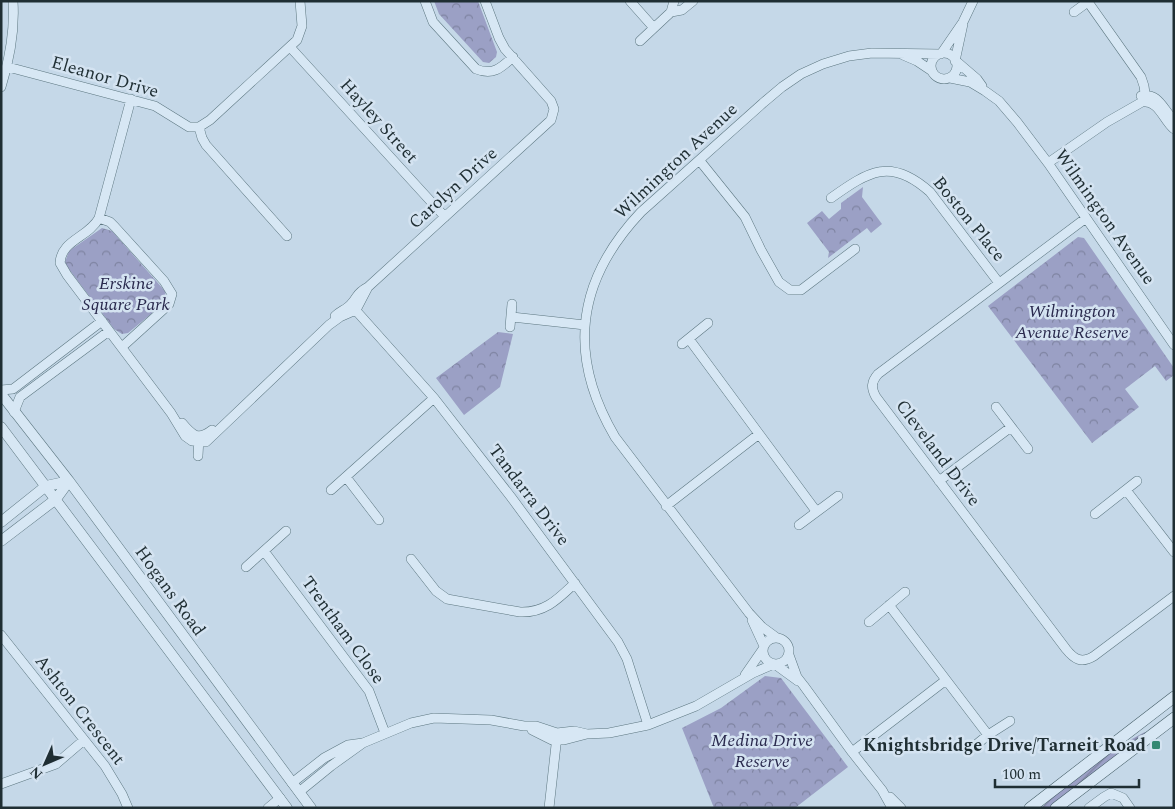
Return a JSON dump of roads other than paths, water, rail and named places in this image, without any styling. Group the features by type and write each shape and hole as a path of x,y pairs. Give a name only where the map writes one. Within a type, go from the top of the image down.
{"main road":[{"path":"1030,808 1174,697"},
{"path":"1056,808 1174,718"}],"street":[{"path":"1,87 8,67 13,34 13,1"},
{"path":"286,236 206,145 199,127 210,120 290,47 300,34 302,26 300,1"},
{"path":"425,1 433,22 476,69 494,72 513,57 505,49 499,38 485,1"},
{"path":"630,1 654,28"},
{"path":"640,41 671,12 674,1"},
{"path":"671,12 682,10 693,1"},
{"path":"963,22 956,61 957,69 950,78 939,78 932,71 932,62 963,22 973,1"},
{"path":"1074,12 1089,2 1141,77 1146,98 1157,107 1174,129"},
{"name":"Hayley Street","path":"290,47 445,218"},
{"name":"Wilmington Avenue","path":"777,638 762,627 749,613 615,437 602,414 586,364 585,325 592,290 599,269 624,231 656,198 775,92 801,74 823,64 850,56 872,53 940,54"},
{"name":"Wilmington Avenue","path":"903,54 932,71"},
{"path":"940,54 949,55 956,61"},
{"name":"Carolyn Drive","path":"198,439 209,440 330,325 340,311 354,307 359,292 368,287 548,124 554,109 548,97 513,57"},
{"name":"Wilmington Avenue","path":"956,61 977,80 985,91"},
{"name":"Eleanor Drive","path":"8,67 155,106 189,127 199,127"},
{"name":"Wilmington Avenue","path":"950,78 970,82 985,91 999,101 1017,122 1048,163 1174,345"},
{"path":"1048,163 1107,122 1146,98 1152,96 1159,101 1174,120"},
{"path":"131,99 99,218 94,225 64,250 60,263 67,275 171,412 185,436 192,441 198,439 198,456"},
{"path":"700,160 745,217 771,269 780,282 790,290 800,290 855,249"},
{"name":"Boston Place","path":"831,198 860,178 885,171 902,174 917,180 930,192 999,283"},
{"path":"99,218 110,222 115,227 164,281 172,294 169,304 122,347"},
{"name":"Cleveland Drive","path":"1086,218 878,374 872,382 872,389 876,397 1066,649 1078,660 1085,660 1094,656 1174,596"},
{"path":"510,327 512,304"},
{"name":"Tandarra Drive","path":"354,307 434,398 575,582 618,642 627,659 648,725"},
{"path":"512,317 585,325"},
{"path":"1,390 13,389 102,321"},
{"path":"708,323 685,342 816,511"},
{"path":"14,412 20,397 109,331"},
{"name":"Hogans Road","path":"1,394 69,481 310,808"},
{"path":"331,490 434,398"},
{"path":"996,407 1028,448"},
{"name":"Hogans Road","path":"1,427 287,808"},
{"path":"939,481 1011,427"},
{"path":"666,506 758,434"},
{"path":"346,476 379,522"},
{"path":"1,522 46,486 69,481"},
{"path":"1,541 56,499 69,481"},
{"path":"1095,514 1137,481"},
{"path":"1126,490 1174,552"},
{"path":"799,525 838,496"},
{"path":"246,567 286,531"},
{"name":"Trentham Close","path":"264,551 369,691 385,733"},
{"path":"411,559 436,591 447,600 520,612 530,612 545,608 555,602 575,582"},
{"path":"869,622 905,592"},
{"path":"889,605 988,735"},
{"name":"Wilmington Avenue","path":"749,613 763,647"},
{"name":"Ashton Crescent","path":"1,635 5,648 105,766 128,808"},
{"path":"742,679 770,639 777,638 787,644 797,677 852,752 896,807"},
{"path":"763,647 765,659 775,664 804,686"},
{"path":"280,798 299,792 363,743 411,723 434,718 491,720 524,726 536,726 557,737 574,731 587,734 609,733 648,725 696,706 742,679 775,664 784,662 789,655"},
{"path":"852,752 946,680"},
{"path":"972,748 1010,721"},
{"path":"548,808 557,737"},
{"path":"1,784 56,764 84,740"},
{"path":"268,808 280,798 292,783 324,758 348,745 363,743"},
{"path":"1089,808 1111,794 1123,798 1130,808"}],"place":[{"name":"Knightsbridge Drive/Tarneit Road","path":"1156,745"}],"park label":[{"name":"Erskine Square Park","path":"126,293"},
{"name":"Wilmington Avenue Reserve","path":"1072,321"},
{"name":"Medina Drive Reserve","path":"762,750"}]}
